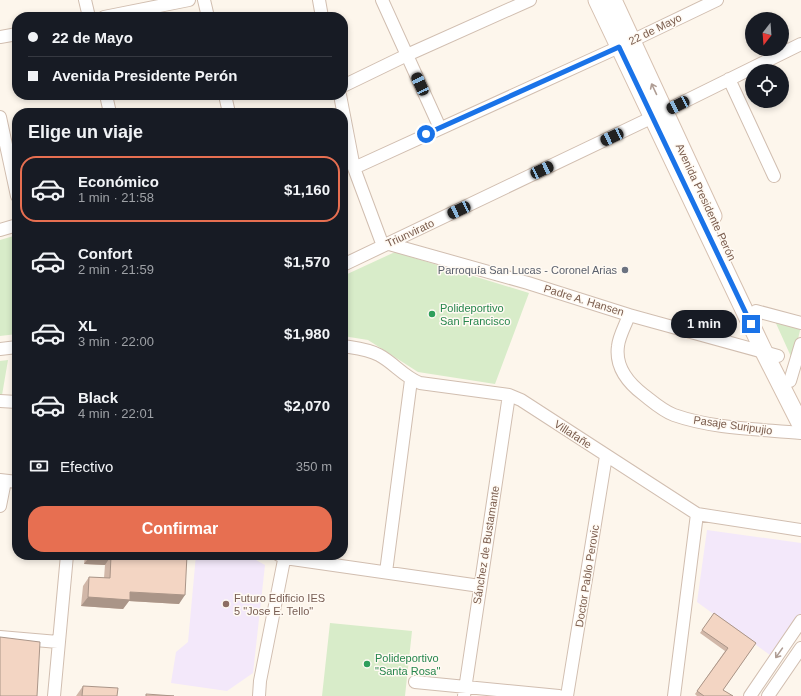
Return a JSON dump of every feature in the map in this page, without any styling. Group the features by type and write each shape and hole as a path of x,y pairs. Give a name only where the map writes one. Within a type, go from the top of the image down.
{"main road":[{"name":"Avenida Presidente Perón","path":"597,0 625,44 756,311 771,354 790,381 801,403"},
{"name":"Avenida Presidente Perón","path":"613,0 625,44"},
{"name":"Avenida Presidente Perón","path":"659,114 771,354 801,425"}],"street":[{"path":"85,0 88,12"},
{"path":"129,12 189,0"},
{"path":"204,0 207,12"},
{"path":"318,0 321,12"},
{"path":"382,0 440,128"},
{"path":"348,84 407,55 530,0"},
{"name":"22 de Mayo","path":"354,168 625,44 716,0"},
{"path":"0,37 12,35"},
{"name":"Triunvirato","path":"348,263 659,114 801,44"},
{"path":"729,79 774,176"},
{"path":"0,117 12,173"},
{"path":"348,153 386,245"},
{"path":"0,230 12,226"},
{"name":"Padre A. Hansen","path":"386,245 528,283 629,315 771,354"},
{"path":"756,311 801,323"},
{"name":"Pasaje Suripujio","path":"629,315 618,344 619,363 625,377 635,388 655,403 673,414 694,420 725,426 801,433"},
{"path":"790,381 801,344"},
{"path":"0,348 12,347"},
{"name":"Villafañe","path":"348,347 366,350 380,355 411,380 420,383 509,395 521,400 697,514 801,530"},
{"path":"386,572 411,380"},
{"name":"Sánchez de Bustamante","path":"465,692 509,395"},
{"path":"0,401 12,402"},
{"name":"Doctor Pablo Perovic","path":"567,696 606,456"},
{"path":"0,506 2,480 12,481"},
{"path":"674,696 697,514"},
{"path":"54,696 66,560"},
{"path":"259,696 260,681 282,560"},
{"path":"309,560 480,586"},
{"path":"750,696 801,621"},
{"path":"0,637 58,642"},
{"path":"768,696 801,648"},
{"path":"415,682 465,692 559,696"}],"shaded area":[{"path":"707,530 801,543 801,614 774,658 697,602"},
{"name":"Futuro Edificio IES 5 \"Jose E. Tello\"","path":"196,560 256,560 265,565 253,673 227,691 171,683 176,652 188,642"}],"green space":[{"path":"12,236 12,335 0,336 0,240"},
{"name":"Polideportivo San Francisco","path":"395,252 529,293 495,384 418,372 368,340 348,337 348,274"},
{"path":"774,319 801,326 793,361"},
{"path":"8,360 1,401 0,361"},
{"name":"Polideportivo \"Santa Rosa\"","path":"330,623 412,631 405,696 322,696"}],"building":[{"path":"111,560 187,560 185,595 130,592 130,600 88,597 89,577 110,578"},
{"path":"714,613 756,643 723,690 733,696 704,696 697,691 728,648 702,630"},
{"path":"0,637 40,642 37,696 0,696"},
{"path":"83,686 118,688 117,696 82,696"},
{"path":"146,694 174,696 146,696"}],"place":[{"name":"Parroquía San Lucas - Coronel Arias","path":"625,270"},
{"name":"Polideportivo San Francisco","path":"432,314"},
{"name":"Futuro Edificio IES 5 \"Jose E. Tello\"","path":"226,604"},
{"name":"Polideportivo \"Santa Rosa\"","path":"367,664"}],"route":[{"path":"426,134 619,47 751,324"}]}
